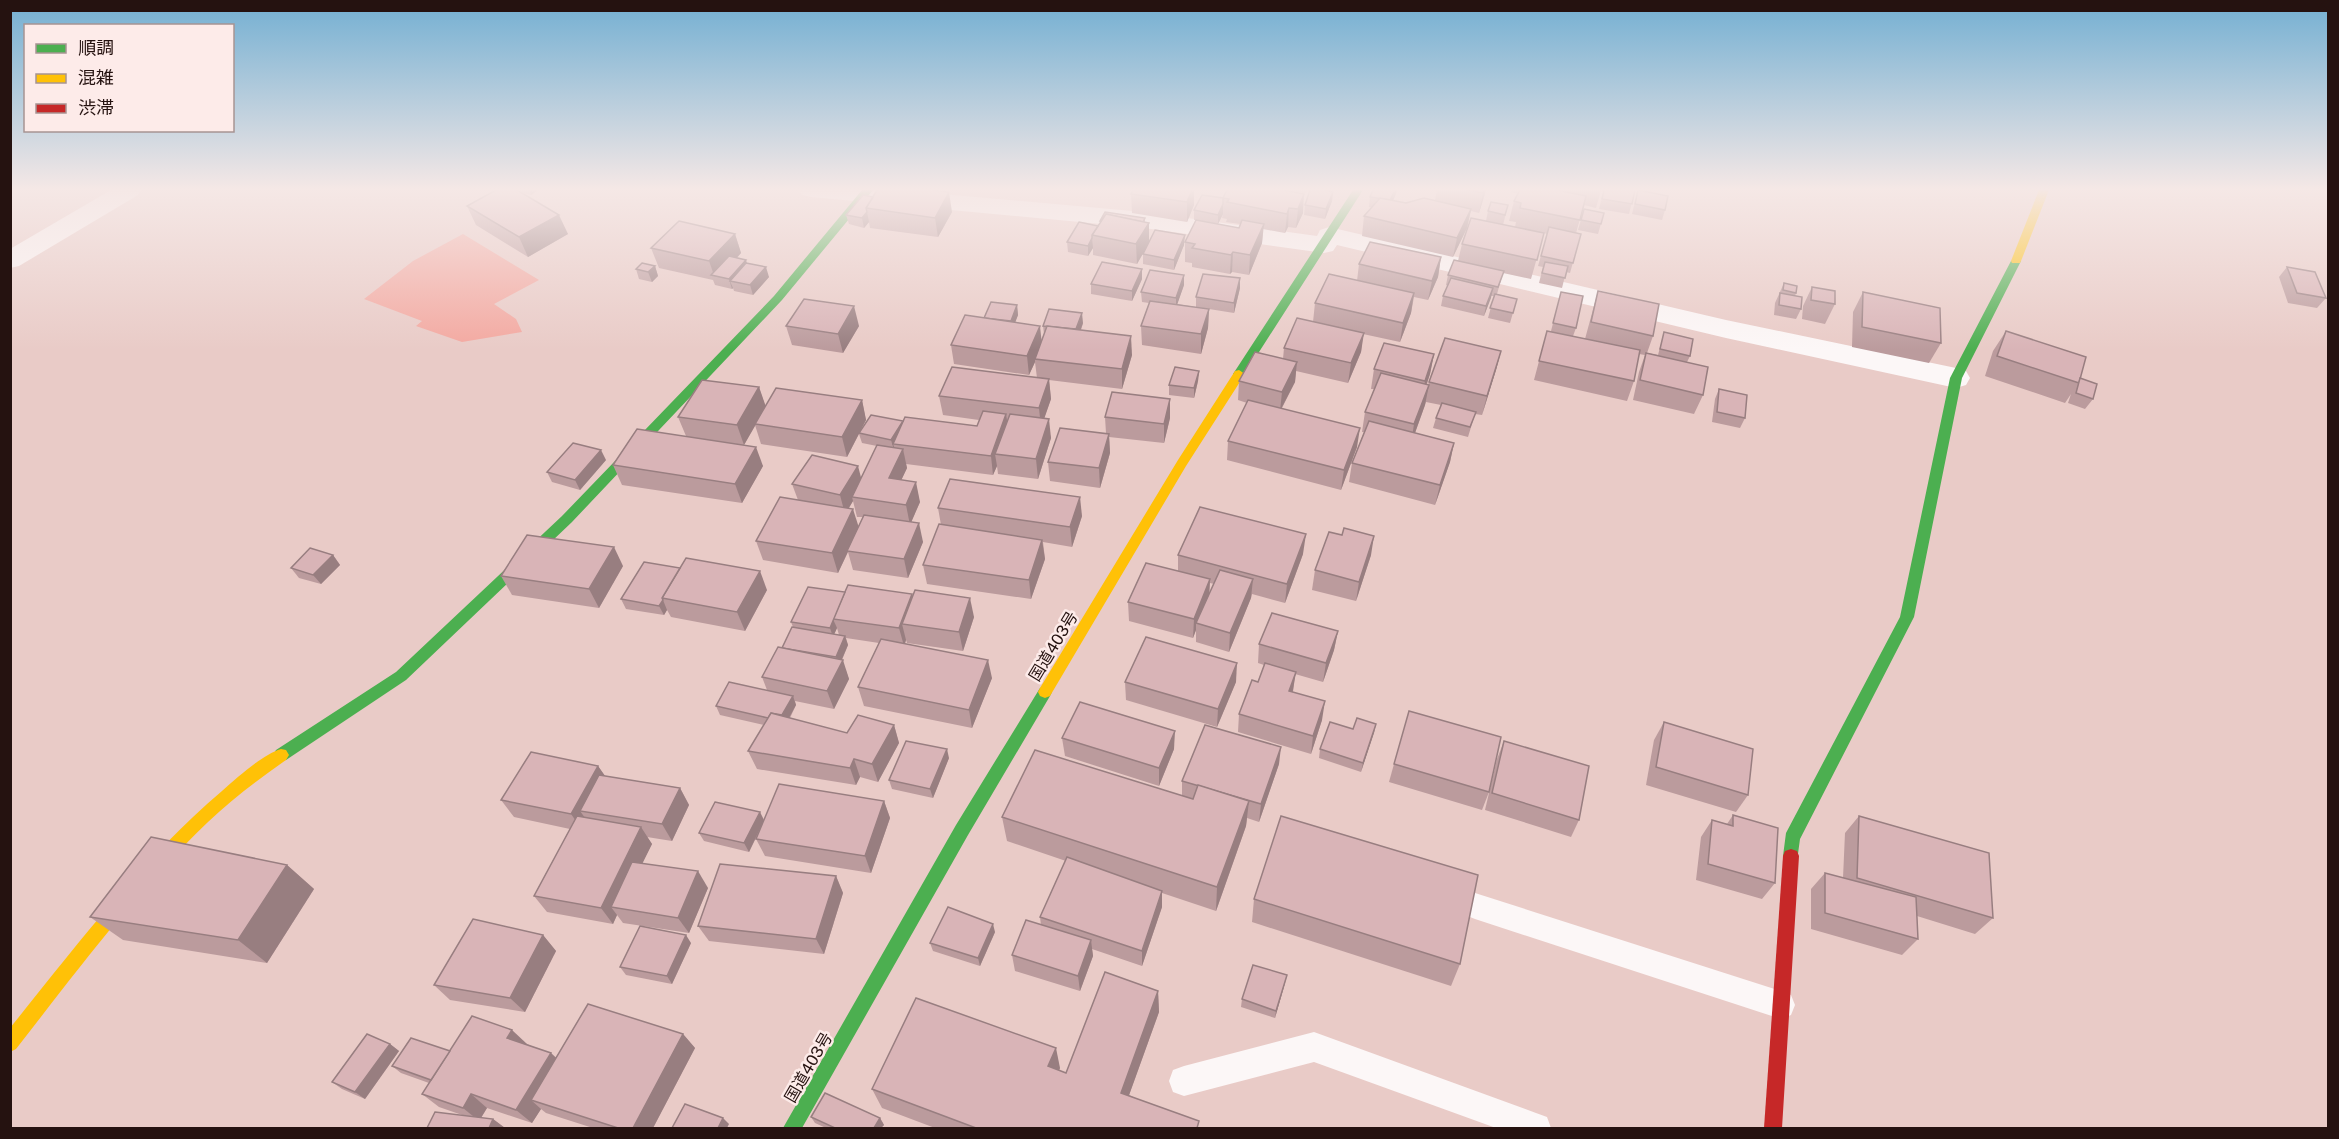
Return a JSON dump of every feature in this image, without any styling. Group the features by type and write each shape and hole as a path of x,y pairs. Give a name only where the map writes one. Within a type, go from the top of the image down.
{"main road":[{"path":"10,1043 101,930 170,851 246,778 401,676 567,519 778,298 824,243"},
{"name":"国道403号","path":"792,1128 962,830 1176,473 1325,243"},
{"path":"1773,1128 1792,838 1907,617 1956,378 2008,280 2023,243"}],"street":[{"path":"10,260 39,243"},
{"path":"1341,243 1956,378"}],"lane":[{"path":"1475,906 1781,1005"},
{"path":"1184,1081 1314,1047 1536,1128"}],"shaded area":[{"path":"446,243 478,243 539,280 494,304 516,319 522,332 462,342 416,326 422,321 364,299 413,261"}],"building":[{"path":"656,243 726,243 709,261 651,248"},
{"path":"1073,243 1089,243 1088,246"},
{"path":"1148,243 1181,243 1174,260 1143,254"},
{"path":"1191,243 1255,243 1250,255 1233,252 1231,255 1192,248 1195,244"},
{"path":"1369,243 1441,257 1432,281 1359,264"},
{"path":"1462,243 1541,243 1537,260"},
{"path":"1545,243 1578,243 1573,263 1541,256"},
{"path":"729,256 746,260 729,279 711,275"},
{"path":"1454,260 1504,271 1498,287 1448,275"},
{"path":"1102,262 1142,269 1132,291 1091,284"},
{"path":"1545,262 1568,266 1565,278 1542,273"},
{"path":"642,263 655,266 648,272 636,269"},
{"path":"746,263 766,267 750,285 730,281"},
{"path":"2287,267 2315,272 2326,298 2297,293"},
{"path":"1150,270 1184,275 1176,298 1141,292"},
{"path":"1203,274 1240,278 1234,303 1196,297"},
{"path":"1329,274 1414,293 1403,323 1315,303"},
{"path":"1451,278 1493,288 1486,306 1443,296"},
{"path":"1784,283 1797,286 1796,293 1783,290"},
{"path":"1812,287 1835,291 1835,304 1811,300"},
{"path":"1598,291 1659,304 1653,336 1591,322"},
{"path":"1561,292 1583,296 1576,328 1553,323"},
{"path":"1863,292 1940,308 1941,343 1862,327"},
{"path":"1780,293 1802,297 1801,309 1779,305"},
{"path":"1495,294 1517,299 1513,313 1490,308"},
{"path":"804,299 854,306 838,334 786,326"},
{"path":"1150,301 1209,309 1201,334 1141,326"},
{"path":"991,302 1017,305 1011,321 984,318"},
{"path":"1049,309 1082,313 1076,329 1043,326"},
{"path":"965,315 1040,326 1027,356 951,345"},
{"path":"1297,318 1364,333 1351,363 1284,348"},
{"path":"1047,326 1131,336 1122,369 1035,359"},
{"path":"1547,331 1640,350 1634,381 1539,361"},
{"path":"2006,331 2086,357 2079,383 1997,356"},
{"path":"1664,332 1693,339 1690,356 1660,349"},
{"path":"1445,338 1501,351 1487,396 1429,382"},
{"path":"1384,343 1434,354 1425,381 1374,369"},
{"path":"1255,352 1297,362 1282,392 1239,381"},
{"path":"1646,353 1708,367 1703,395 1640,380"},
{"path":"952,367 1049,379 1039,408 939,396"},
{"path":"1175,367 1199,371 1194,388 1169,385"},
{"path":"1381,373 1429,385 1414,424 1365,412"},
{"path":"2080,378 2097,384 2093,399 2076,393"},
{"path":"702,380 759,387 737,425 678,417"},
{"path":"776,388 862,400 842,437 755,424"},
{"path":"1719,389 1747,395 1745,418 1717,412"},
{"path":"1112,392 1170,399 1164,424 1105,417"},
{"path":"1248,400 1360,428 1344,470 1228,441"},
{"path":"1442,403 1476,412 1470,427 1436,418"},
{"path":"983,411 1006,414 991,456 893,444 905,417 977,426"},
{"path":"1010,414 1049,419 1036,459 995,454"},
{"path":"871,415 903,421 891,440 859,433"},
{"path":"1369,421 1454,443 1440,485 1352,463"},
{"path":"1060,428 1109,434 1099,468 1048,462"},
{"path":"637,429 756,447 735,484 613,465"},
{"path":"573,443 601,450 575,480 547,472"},
{"path":"877,445 903,449 889,478 916,482 906,505 852,497"},
{"path":"812,455 858,466 840,495 792,484"},
{"path":"950,479 1080,497 1070,527 938,508"},
{"path":"780,497 853,509 832,553 756,541"},
{"path":"1200,507 1306,534 1287,584 1178,555"},
{"path":"864,515 919,523 904,559 847,551"},
{"path":"939,524 1042,540 1029,580 923,565"},
{"path":"1344,528 1374,536 1359,582 1315,570 1329,532 1342,535"},
{"path":"527,535 614,547 589,589 501,576"},
{"path":"310,548 333,555 313,575 291,568"},
{"path":"686,558 760,571 737,612 662,598"},
{"path":"644,562 680,568 659,606 621,599"},
{"path":"1146,563 1210,579 1194,619 1128,602"},
{"path":"1220,570 1253,579 1230,633 1196,623"},
{"path":"848,585 912,594 899,628 833,619"},
{"path":"808,587 845,592 830,628 791,622"},
{"path":"915,590 970,598 959,632 902,624"},
{"path":"1272,613 1338,631 1326,663 1259,644"},
{"path":"792,627 845,636 836,657 782,648"},
{"path":"1146,637 1237,663 1218,709 1125,682"},
{"path":"881,639 988,660 969,710 858,687"},
{"path":"778,647 843,660 827,691 762,677"},
{"path":"1265,663 1296,672 1289,691 1325,701 1313,736 1239,714 1252,680 1258,682"},
{"path":"729,682 793,696 782,715 771,713 768,718 716,706"},
{"path":"1080,702 1175,731 1159,768 1062,738"},
{"path":"1409,711 1501,737 1489,792 1394,764"},
{"path":"771,713 847,733 858,715 894,725 872,764 854,759 850,768 748,751"},
{"path":"1357,718 1376,724 1363,763 1320,749 1330,722 1353,729"},
{"path":"1664,722 1753,749 1748,795 1656,767"},
{"path":"1205,725 1281,747 1261,804 1182,781"},
{"path":"906,741 947,749 930,789 889,780"},
{"path":"1504,741 1589,766 1579,820 1492,793"},
{"path":"1035,750 1193,799 1198,785 1249,801 1217,887 1002,817"},
{"path":"531,752 598,766 571,814 501,800"},
{"path":"599,775 680,788 662,824 580,811"},
{"path":"779,784 884,801 865,856 756,839"},
{"path":"715,802 760,812 744,843 699,833"},
{"path":"1733,815 1778,828 1775,883 1708,864 1712,820 1733,826"},
{"path":"577,816 641,827 601,908 534,896"},
{"path":"1281,816 1478,875 1460,964 1254,899"},
{"path":"1859,816 1989,853 1993,918 1857,878"},
{"path":"151,837 287,865 238,940 90,917"},
{"path":"1067,857 1162,891 1142,951 1040,917"},
{"path":"632,862 698,871 678,918 611,907"},
{"path":"720,864 836,876 816,939 698,926"},
{"path":"1825,873 1916,897 1918,939 1825,913"},
{"path":"948,907 993,924 978,958 930,943"},
{"path":"473,919 543,935 510,998 434,985"},
{"path":"1026,920 1091,940 1078,976 1012,955"},
{"path":"640,926 686,935 667,976 620,967"},
{"path":"1253,965 1287,975 1276,1011 1242,999"},
{"path":"1105,972 1158,991 1121,1093 1199,1121 1197,1128 976,1128 872,1089 916,998 1056,1048 1048,1066 1066,1073"},
{"path":"588,1004 683,1034 633,1128 618,1128 531,1100"},
{"path":"472,1016 512,1030 507,1038 551,1053 516,1110 471,1094 463,1108 422,1094"},
{"path":"367,1034 390,1044 355,1092 332,1082"},
{"path":"411,1038 450,1051 431,1080 392,1066"},
{"path":"825,1093 880,1118 874,1128 835,1128 811,1117"},
{"path":"685,1104 723,1118 718,1128 672,1128"},
{"path":"435,1112 493,1119 489,1128 427,1128"}],"traffic: fast":[{"path":"281,755 401,676 567,519 778,298 824,243"},
{"path":"1239,374 1324,243"},
{"path":"1791,856 1792,838 1907,617 1956,378 2016,261"},
{"path":"792,1128 962,830 1045,692"}],"traffic: slow":[{"path":"2016,261 2023,243"},
{"path":"1045,692 1182,463 1239,374"},
{"path":"10,1043 102,926 168,851 241,784 281,755"}],"traffic: jam":[{"path":"1773,1128 1791,856"}]}
